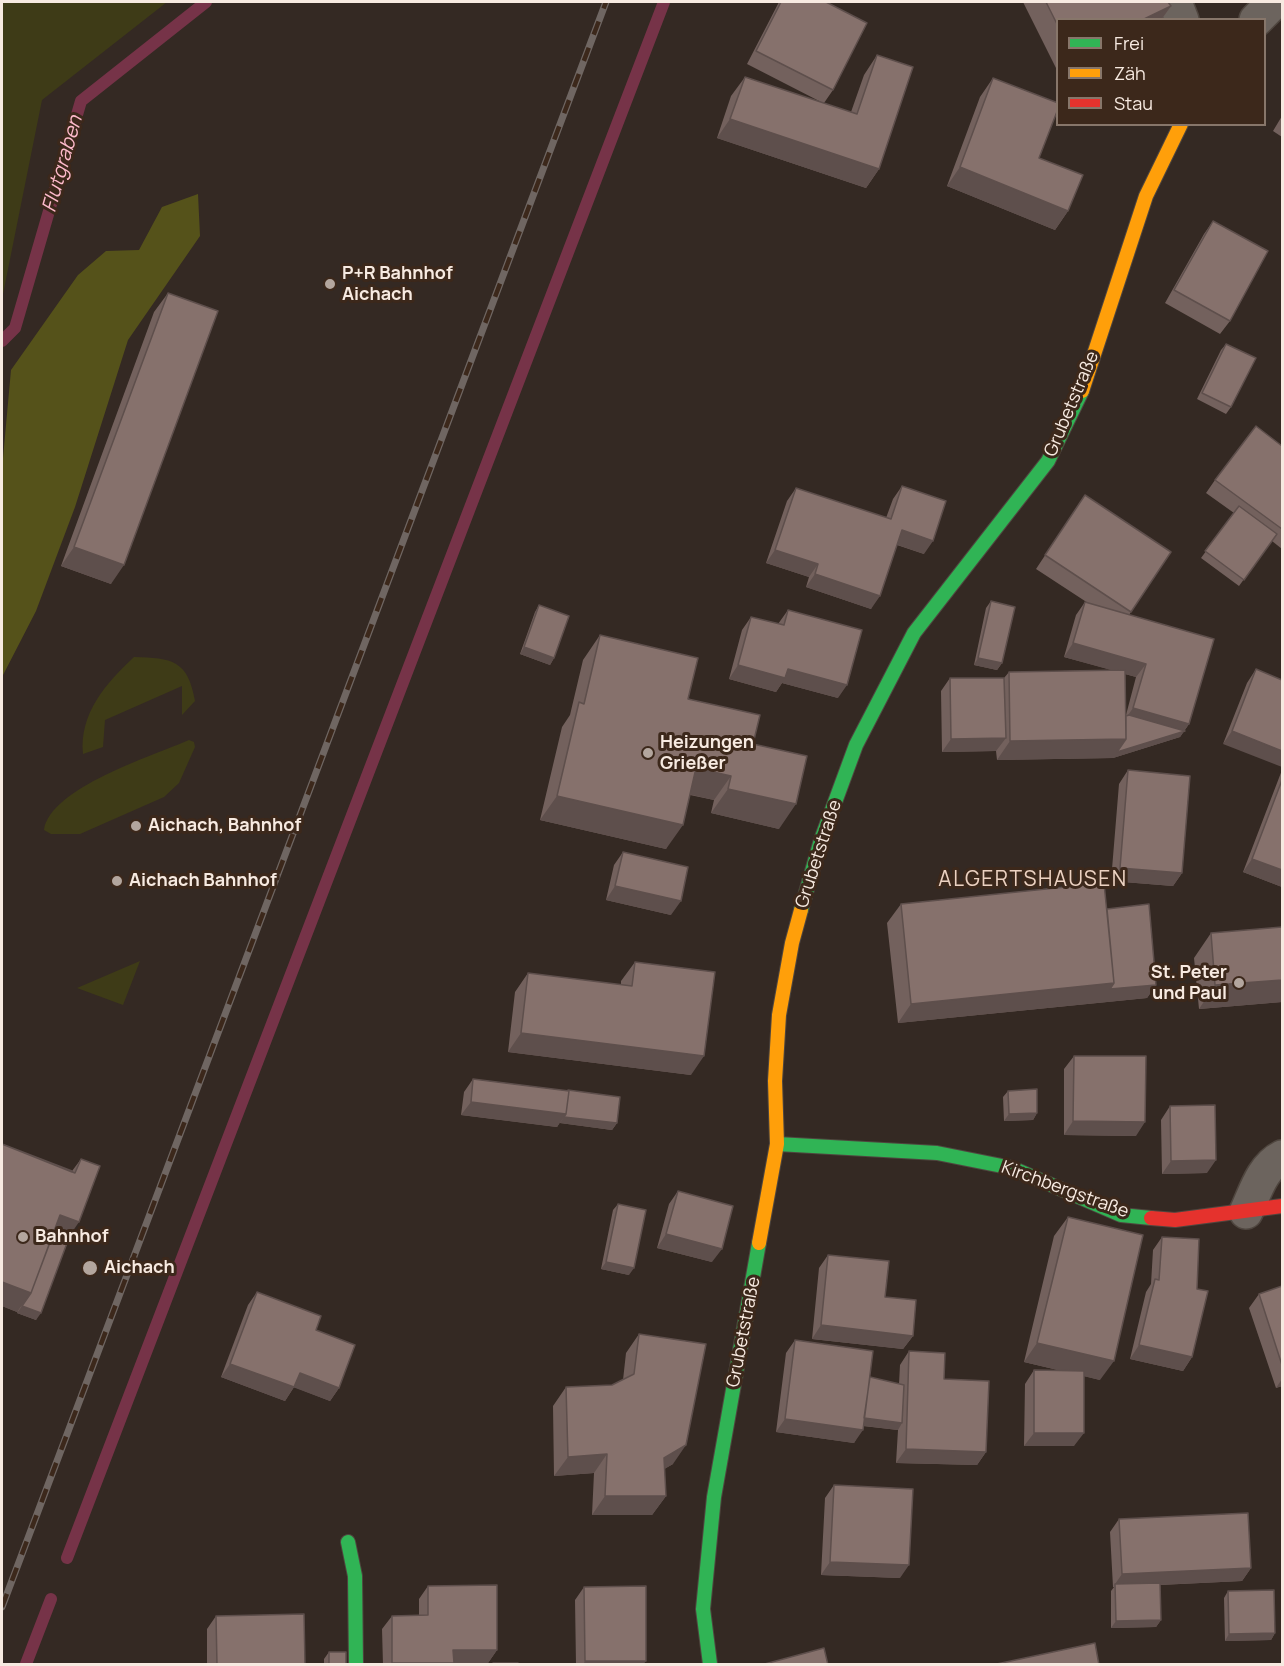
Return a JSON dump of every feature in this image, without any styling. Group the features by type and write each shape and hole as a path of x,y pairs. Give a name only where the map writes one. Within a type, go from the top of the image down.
{"street":[{"path":"1175,2 1181,18"},
{"path":"1258,18 1274,2"},
{"name":"Grubetstraße","path":"710,1665 703,1610 714,1497 777,1144 775,1081 779,1015 792,944 821,840 856,745 914,633 1048,461 1086,382 1146,196 1179,126"},
{"name":"Kirchbergstraße","path":"777,1144 937,1153 1002,1166 1121,1215 1175,1220 1282,1206"},
{"path":"1246,1212 1261,1179 1275,1160 1282,1157"},
{"path":"348,1542 355,1576 356,1665"}],"shaded area":[{"path":"2,2 167,2 42,100 2,299"},
{"path":"198,194 200,236 128,340 75,507 36,611 2,677 2,469 11,370 78,275 106,251 139,250 162,207"},
{"path":"134,657 168,661 183,669 192,687 195,701 182,715 182,686 105,720 103,747 83,754 85,726 90,713 105,689"},
{"path":"189,740 194,742 195,747 179,783 164,797 80,834 51,834 44,830 50,815 64,800 83,787 128,764"},
{"path":"140,961 123,1005 77,988"}],"building":[{"path":"781,2 826,2 867,23 833,90 756,51"},
{"path":"1046,2 1168,2 1171,6 1146,18 1056,18 1056,22"},
{"path":"877,55 913,67 879,169 730,119 745,77 857,114"},
{"path":"993,78 1056,102 1056,114 1039,158 1083,175 1068,211 960,167"},
{"path":"1213,221 1268,251 1230,321 1174,290"},
{"path":"168,293 218,311 124,565 74,547"},
{"path":"1226,344 1256,358 1231,407 1202,393"},
{"path":"1256,426 1282,446 1282,529 1215,480"},
{"path":"902,486 946,501 933,541 902,530 880,596 815,574 818,564 775,550 796,488 891,519"},
{"path":"1085,495 1171,552 1131,612 1045,555"},
{"path":"1239,506 1277,534 1244,580 1205,551"},
{"path":"991,601 1015,607 1002,663 978,658"},
{"path":"1085,602 1214,639 1189,724 1133,708 1146,664 1073,643"},
{"path":"539,605 569,616 554,658 524,647"},
{"path":"788,610 862,630 847,685 788,669 785,678 738,665 751,617 784,625"},
{"name":"Heizungen Grießer","path":"600,635 698,658 688,699 760,715 753,744 807,756 796,804 728,789 731,776 696,768 683,825 557,796 579,702 584,704"},
{"path":"1256,669 1282,680 1282,751 1232,731"},
{"path":"1125,670 1126,739 1010,741 1009,672"},
{"path":"950,678 1004,678 1006,738 951,739"},
{"path":"1126,716 1185,731 1117,752 1126,739"},
{"path":"1128,770 1190,776 1182,873 1120,868"},
{"path":"1282,780 1282,870 1252,859"},
{"path":"623,852 688,867 681,901 615,886"},
{"path":"1104,883 1114,983 911,1004 901,904"},
{"path":"1149,904 1156,985 1110,989 1114,983 1107,909"},
{"path":"1282,927 1282,980 1215,985 1211,933"},
{"path":"635,962 715,972 704,1056 521,1033 528,973 632,986"},
{"path":"1074,1056 1146,1056 1145,1122 1073,1121"},
{"path":"473,1079 569,1091 566,1114 471,1102"},
{"path":"1037,1089 1037,1113 1009,1114 1008,1091"},
{"path":"568,1090 620,1097 617,1123 564,1117"},
{"path":"1215,1105 1216,1160 1171,1161 1170,1106"},
{"name":"Bahnhof","path":"2,1144 75,1173 81,1159 100,1166 79,1222 60,1215 31,1293 2,1282"},
{"path":"2,1144 72,1171 72,1172"},
{"path":"678,1191 733,1206 722,1249 666,1234"},
{"path":"618,1204 646,1210 634,1268 606,1262"},
{"path":"1068,1217 1143,1235 1114,1361 1037,1343"},
{"path":"55,1229 70,1235 41,1313 22,1306 31,1293"},
{"path":"1162,1237 1199,1239 1197,1289 1208,1291 1192,1357 1139,1345 1155,1279 1159,1280"},
{"path":"828,1255 889,1261 885,1297 916,1300 913,1336 821,1325"},
{"path":"1282,1286 1282,1365 1259,1294"},
{"path":"257,1292 321,1316 316,1330 355,1345 339,1388 300,1373 294,1387 230,1364"},
{"path":"639,1334 706,1344 686,1445 664,1458 666,1496 605,1496 607,1454 568,1457 566,1387 612,1385 634,1374"},
{"path":"795,1340 873,1351 863,1430 785,1419"},
{"path":"909,1351 945,1353 944,1379 989,1381 986,1452 906,1449"},
{"path":"1034,1370 1084,1371 1084,1433 1034,1433"},
{"path":"870,1377 904,1385 902,1423 864,1418"},
{"path":"834,1485 913,1489 909,1565 830,1562"},
{"path":"1248,1513 1251,1568 1122,1574 1119,1519"},
{"path":"1160,1583 1161,1620 1116,1621 1115,1584"},
{"path":"497,1585 497,1650 453,1650 454,1663 392,1663 392,1616 428,1615 428,1586"},
{"path":"646,1586 646,1661 585,1661 584,1587"},
{"path":"1274,1590 1275,1633 1229,1634 1228,1591"},
{"path":"304,1614 305,1665 217,1665 216,1616"},
{"path":"1095,1643 1099,1665 992,1665"},
{"path":"824,1648 828,1665 761,1665"},
{"path":"329,1652 346,1652 346,1665 329,1665"},
{"path":"493,1663 518,1663 518,1665 493,1665"}],"waterway":[{"name":"Flutgraben","path":"2,341 15,328 81,101 206,2"},
{"path":"67,1558 664,2"},
{"path":"26,1664 51,1599"}],"railway":[{"path":"2,1607 606,2"}],"traffic: fast":[{"path":"801,910 821,840 856,745 914,633 1048,461 1082,391"},
{"path":"777,1144 937,1153 1012,1168 1121,1215 1151,1218"},
{"path":"710,1664 703,1609 714,1497 759,1243"},
{"path":"348,1542 355,1576 356,1664"}],"traffic: slow":[{"path":"1082,391 1146,196 1180,126"},
{"path":"759,1243 777,1144 775,1081 779,1015 792,943 801,910"}],"traffic: jam":[{"path":"1151,1218 1175,1220 1282,1206"}],"place":[{"name":"P+R Bahnhof Aichach","path":"330,284"},
{"name":"Heizungen Grießer","path":"648,753"},
{"name":"Aichach, Bahnhof","path":"136,826"},
{"name":"Aichach Bahnhof","path":"117,881"},
{"name":"St. Peter und Paul","path":"1239,983"},
{"name":"Bahnhof","path":"23,1237"},
{"name":"Aichach","path":"90,1268"}],"district":[{"name":"ALGERTSHAUSEN","path":"1033,880"}]}
